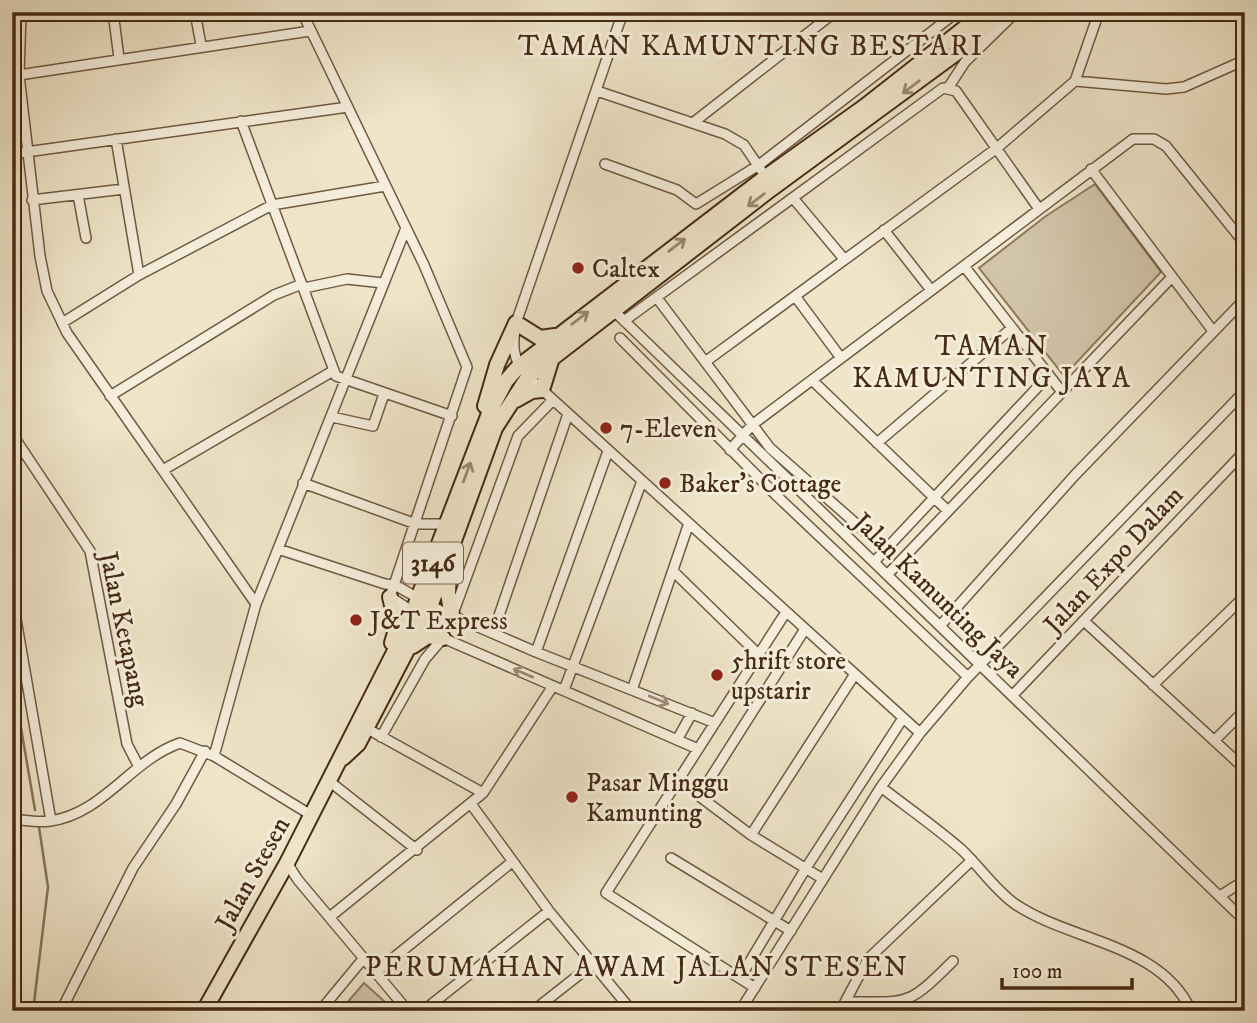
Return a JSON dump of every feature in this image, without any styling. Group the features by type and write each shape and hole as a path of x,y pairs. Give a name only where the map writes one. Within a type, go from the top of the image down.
{"main road":[{"name":"3146","path":"425,601 449,524 496,397 557,336 607,305 771,189 868,112 985,12"},
{"name":"3146","path":"342,759 372,693 418,616 466,511 503,412 523,372 554,356 607,305 761,172 868,112 959,51 1002,12"},
{"path":"483,432 484,410 491,384 516,323 540,338 557,336"},
{"path":"503,412 522,395 542,390 547,368 554,356"},
{"path":"452,616 448,594 449,569 466,511"},
{"path":"372,693 397,626 390,588"},
{"name":"3146","path":"342,759 358,744 405,655 418,616"},
{"path":"405,655 422,637 443,638"},
{"name":"Jalan Stesen","path":"204,1011 342,759"}],"street":[{"path":"20,12 19,75 32,200 47,291 62,323 110,396 256,604"},
{"path":"113,12 120,58"},
{"path":"195,12 201,45"},
{"path":"302,12 466,359 466,375 416,524 390,588"},
{"path":"623,12 516,323 513,353 523,372 542,390 920,733"},
{"path":"694,122 835,12"},
{"path":"606,164 677,190 696,204 761,172 957,12"},
{"path":"624,321 934,93 948,88 965,62 1016,12"},
{"path":"705,362 998,148 1075,81 1099,12"},
{"path":"19,75 310,30"},
{"path":"1075,81 1166,89 1193,84 1245,60"},
{"path":"948,88 956,91 1039,209"},
{"path":"597,91 694,122 736,139 761,172"},
{"path":"12,154 348,107"},
{"path":"241,121 333,371 346,381 452,416"},
{"path":"116,139 139,275"},
{"path":"730,450 752,425 1133,139 1154,139 1175,154 1245,244"},
{"path":"1091,169 1213,331"},
{"path":"62,323 139,275 272,205 385,186"},
{"path":"32,200 124,189"},
{"path":"78,195 86,238"},
{"path":"793,198 844,259"},
{"path":"214,756 256,604 405,228"},
{"path":"884,230 931,290"},
{"path":"964,265 1062,392"},
{"path":"887,575 1172,277"},
{"path":"110,396 274,295 303,286 347,279 383,283"},
{"path":"795,296 841,358"},
{"path":"657,298 770,447 886,550"},
{"path":"940,626 1075,475 1245,299"},
{"name":"Jalan Kamunting Jaya","path":"607,305 1245,921"},
{"path":"877,443 1012,328"},
{"path":"620,338 730,450 968,677"},
{"path":"163,470 333,371"},
{"path":"874,562 1049,375"},
{"path":"812,380 948,511"},
{"path":"740,1011 881,787 920,733 968,677 1245,391"},
{"path":"332,417 373,426 384,394"},
{"path":"452,616 518,436 553,400"},
{"path":"492,633 568,414"},
{"name":"Jalan Ketapang","path":"12,434 90,551 127,744 139,767"},
{"path":"536,652 608,450"},
{"name":"Jalan Expo Dalam","path":"1012,696 1245,451"},
{"path":"564,690 642,481"},
{"path":"303,483 416,524 449,524"},
{"path":"632,690 689,523"},
{"path":"278,549 425,601 452,616 536,652 715,723"},
{"path":"673,570 758,654"},
{"path":"390,588 429,630 443,638 698,749"},
{"path":"12,596 51,821"},
{"path":"1153,685 1245,596"},
{"path":"755,988 606,893 786,612"},
{"path":"1084,621 1245,769"},
{"path":"805,629 699,796 751,835 823,880"},
{"path":"381,737 425,659 443,638"},
{"path":"751,835 855,674"},
{"path":"331,916 416,850 483,793 553,686"},
{"path":"1215,740 1245,710"},
{"path":"677,740 692,713"},
{"path":"740,978 806,868 903,718"},
{"path":"366,728 483,793"},
{"path":"12,819 51,821 87,808 139,767 180,743 205,751 312,815"},
{"path":"61,1011 133,868 176,804 205,751"},
{"path":"330,781 416,850"},
{"path":"881,787 972,860 1013,903 1140,960 1158,972 1185,997 1191,1011"},
{"path":"471,804 549,911 632,1011"},
{"path":"671,858 791,931"},
{"path":"844,1007 868,959 972,860"},
{"path":"376,972 512,862"},
{"path":"286,863 408,1011"},
{"path":"1220,896 1245,880"},
{"path":"423,1011 549,911"},
{"path":"320,1011 363,958"},
{"path":"844,1007 909,1000 922,992 953,961"},
{"path":"533,1011 594,963"},
{"path":"12,1005 32,1011"}],"shaded area":[{"path":"1095,184 1161,272 1064,376 979,268 1046,216"},
{"path":"364,983 384,1001 375,1011 340,1011"}],"waterway":[{"path":"12,675 35,810"},
{"path":"34,1003 48,887 39,827"}],"place":[{"name":"Caltex","path":"578,268"},
{"name":"7-Eleven","path":"606,428"},
{"name":"Baker's Cottage","path":"665,483"},
{"name":"J&T Express","path":"356,620"},
{"name":"5hrift store upstarir","path":"717,675"},
{"name":"Pasar Minggu Kamunting","path":"572,797"}],"district":[{"name":"TAMAN KAMUNTING BESTARI","path":"751,45"},
{"name":"TAMAN KAMUNTING JAYA","path":"992,361"},
{"name":"PERUMAHAN AWAM JALAN STESEN","path":"637,966"}]}
